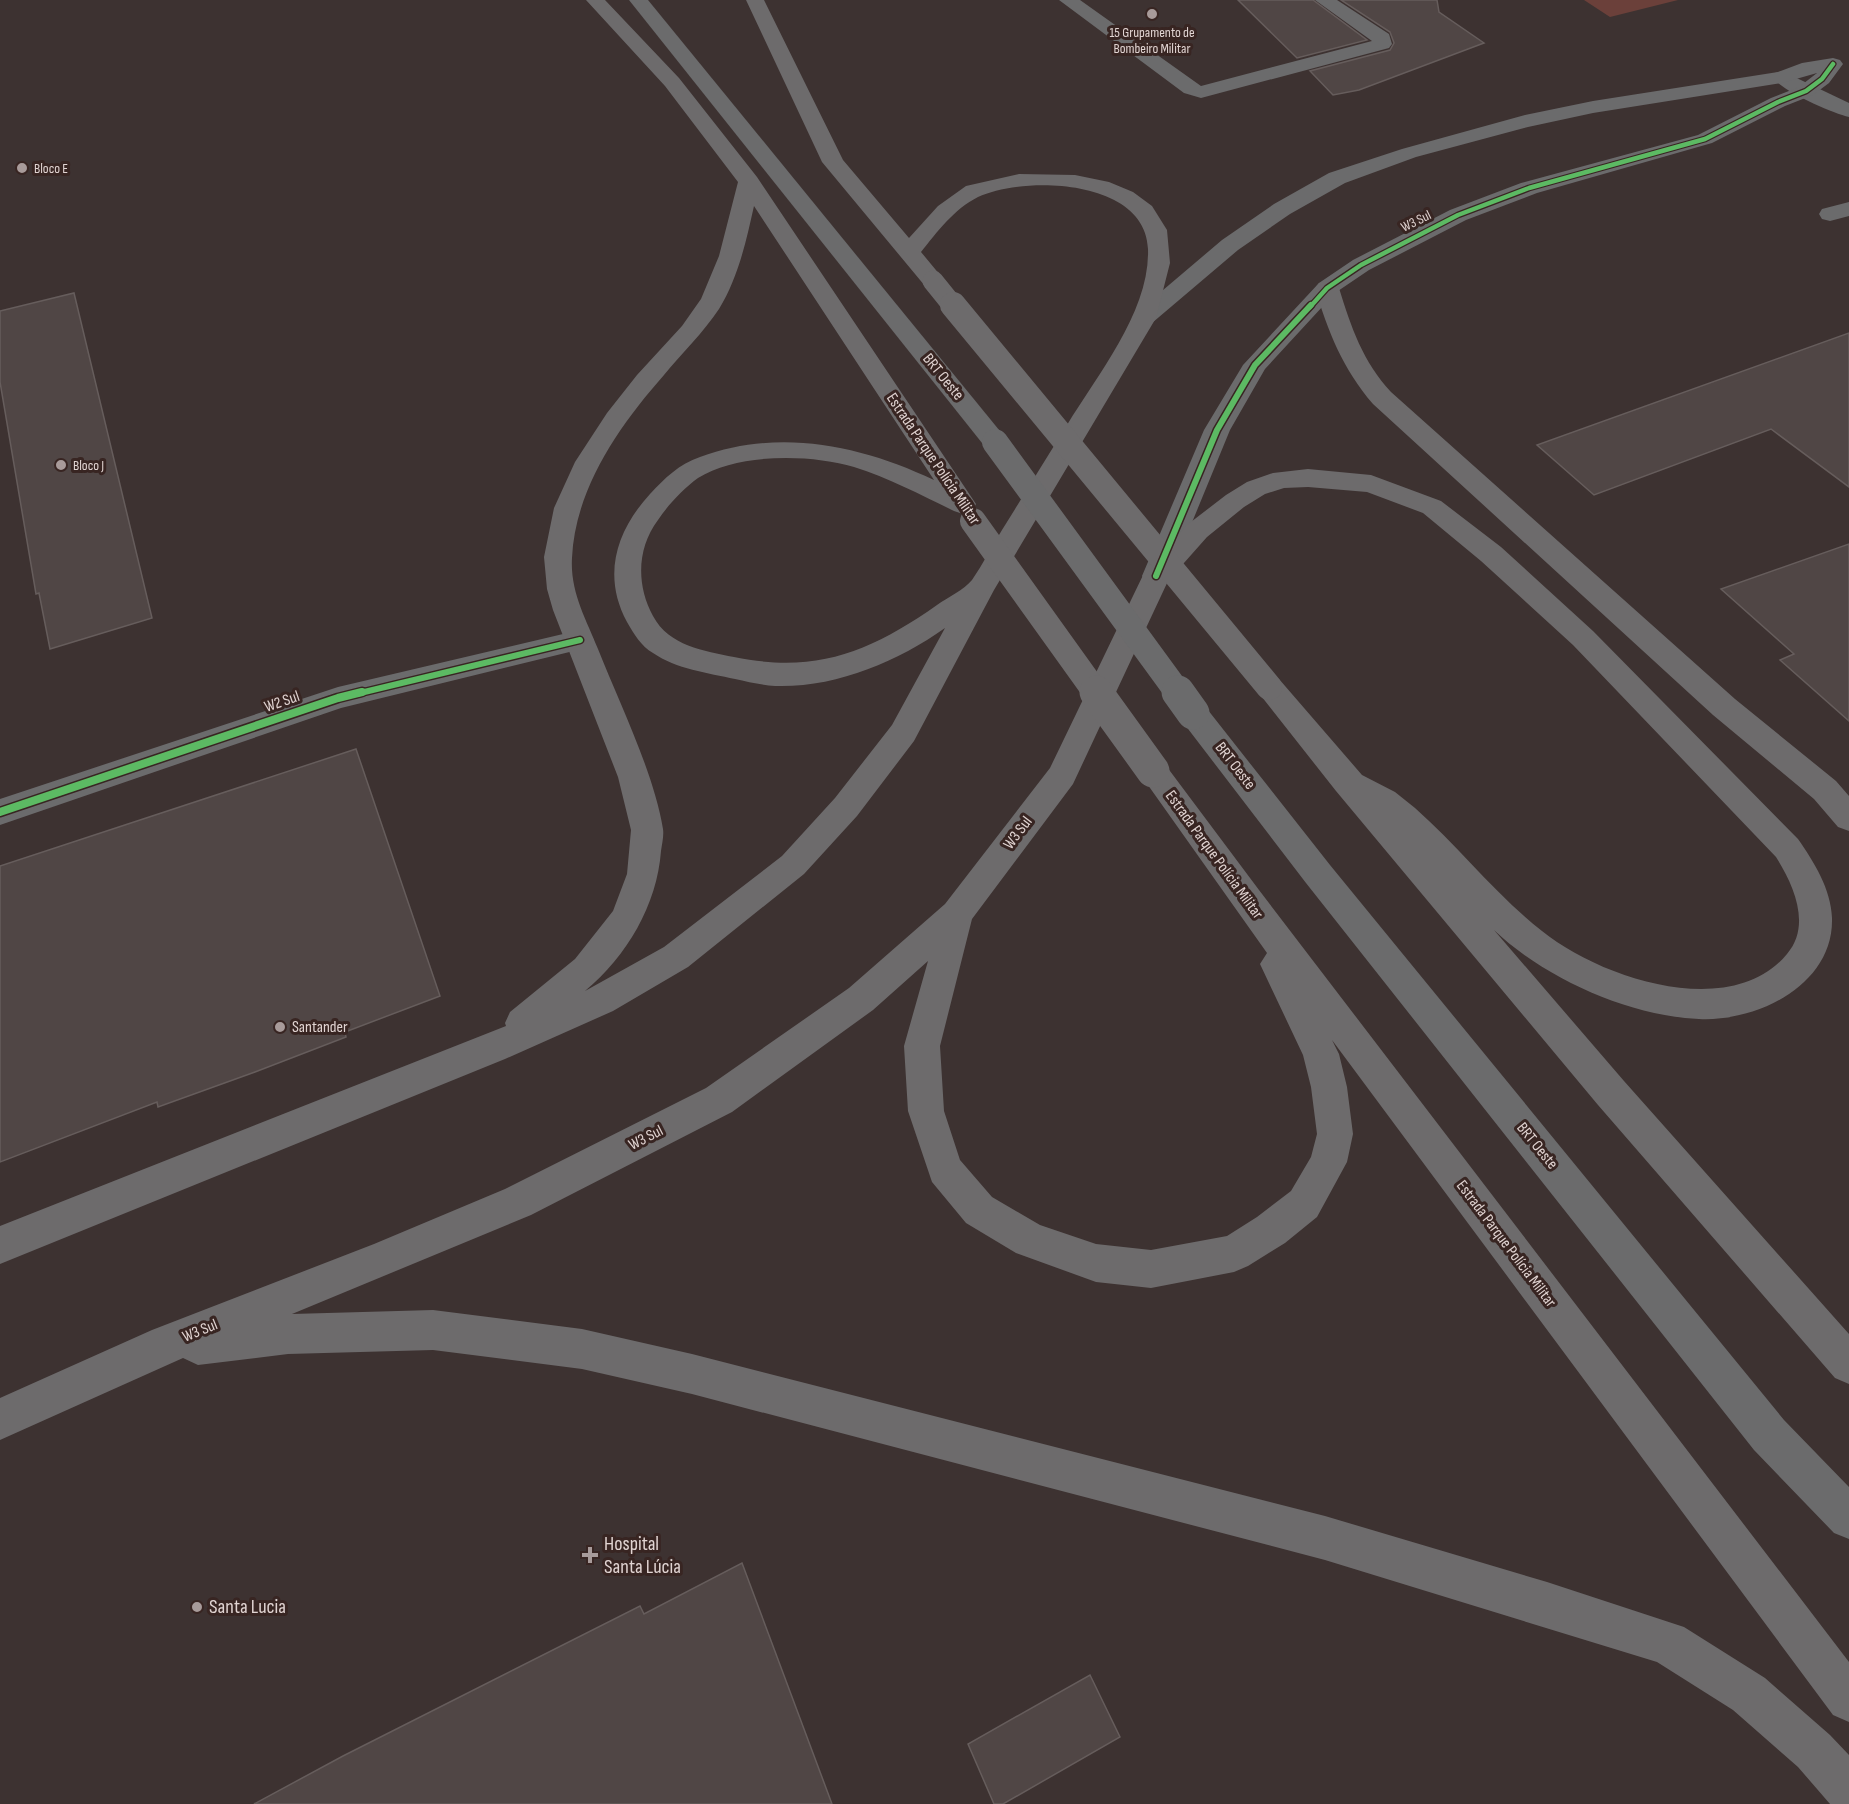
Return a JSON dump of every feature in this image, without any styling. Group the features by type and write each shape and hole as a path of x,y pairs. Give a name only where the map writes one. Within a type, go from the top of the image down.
{"main road":[{"name":"Estrada Parque Polícia Militar","path":"595,0 672,82 749,182 968,513 1153,771 1247,900 1849,1699"},
{"path":"755,0 833,162 1347,782 1611,1093 1849,1364"},
{"path":"0,1245 493,1048 601,1000 676,957 793,865 846,807 903,733 980,589 1144,318 1156,279 1159,242 1155,227 1143,210 1125,197 1097,186 1071,180 1013,181 975,191 957,201 943,212 908,253"},
{"path":"493,1048 587,969 627,918 643,874 646,830 633,777 580,640 570,620 561,590 558,557 565,517 581,476 602,440 647,379 682,342 712,300 729,264 749,182"},
{"path":"1327,288 1341,337 1353,363 1382,398 1724,707 1825,790 1849,818"},
{"path":"968,513 897,472 848,457 818,452 777,452 735,456 694,469 656,502 631,540 626,564 628,588 644,628 665,647 699,660 775,675 808,673 846,665 894,646 980,589"},
{"path":"1156,576 1197,531 1235,501 1256,488 1282,479 1308,478 1371,484 1432,507 1491,554 1583,638 1787,848 1806,875 1814,902 1815,923 1810,947 1794,969 1775,986 1745,998 1713,1006 1671,1001 1599,981 1556,960 1530,941 1488,902 1418,829 1383,801 1347,782"},
{"name":"W3 Sul","path":"0,1419 152,1350 380,1260 518,1202 719,1100 861,999 957,914 1062,775 1156,576"},
{"path":"957,914 922,1046 926,1111 945,1170 979,1210 1030,1240 1096,1263 1151,1269 1234,1253 1271,1230 1304,1204 1328,1162 1335,1134 1329,1087 1321,1054 1247,900"},
{"path":"152,1350 288,1334 433,1330 582,1349 932,1434 1325,1538 1547,1604 1668,1643 1749,1694 1814,1751 1849,1790"}],"street":[{"name":"BRT Oeste","path":"638,0 743,127 994,442 1193,713 1318,874 1762,1426 1849,1518"},
{"path":"1068,0 1191,90 1201,92 1382,44 1382,38 1324,0"},
{"path":"1822,72 1849,111"},
{"path":"1144,318 1230,245 1282,209 1337,178 1409,153 1525,121 1593,107 1782,76 1822,72 1849,93"},
{"name":"W3 Sul","path":"1156,576 1217,430 1255,365 1327,288 1361,265 1458,215 1528,188 1705,139 1822,72"},
{"name":"W2 Sul","path":"0,812 338,698 580,640"}],"shaded area":[{"path":"1584,0 1678,0 1610,17"}],"building":[{"path":"1238,0 1313,0 1367,40 1297,58"},
{"path":"1341,0 1437,0 1439,12 1484,43 1359,90 1333,95 1310,71 1390,50 1394,43 1390,32"},
{"name":"Bloco J","path":"74,293 152,618 50,649 39,593 36,594 0,382 0,311"},
{"path":"1849,333 1849,487 1771,429 1594,495 1537,445"},
{"path":"1849,544 1849,721 1780,660 1794,654 1721,589"},
{"path":"356,749 440,996 345,1032 346,1037 255,1072 158,1107 157,1102 0,1162 0,866"},
{"path":"742,1563 832,1804 254,1804 343,1756 640,1606 644,1614"},
{"path":"1090,1675 1120,1737 1003,1804 994,1804 968,1744"}],"cycle path":[{"path":"1156,576 1217,430 1255,365 1327,288 1361,265 1458,215 1529,188 1705,139 1778,102 1806,91 1822,79 1833,64"},
{"path":"0,812 338,698 580,640"}],"place":[{"name":"15 Grupamento de Bombeiro Militar","path":"1152,14"},
{"name":"Bloco E","path":"22,168"},
{"name":"Bloco J","path":"61,465"},
{"name":"Santander","path":"280,1027"},
{"name":"Hospital Santa Lúcia","path":"590,1555"},
{"name":"Santa Lucia","path":"197,1607"}]}
